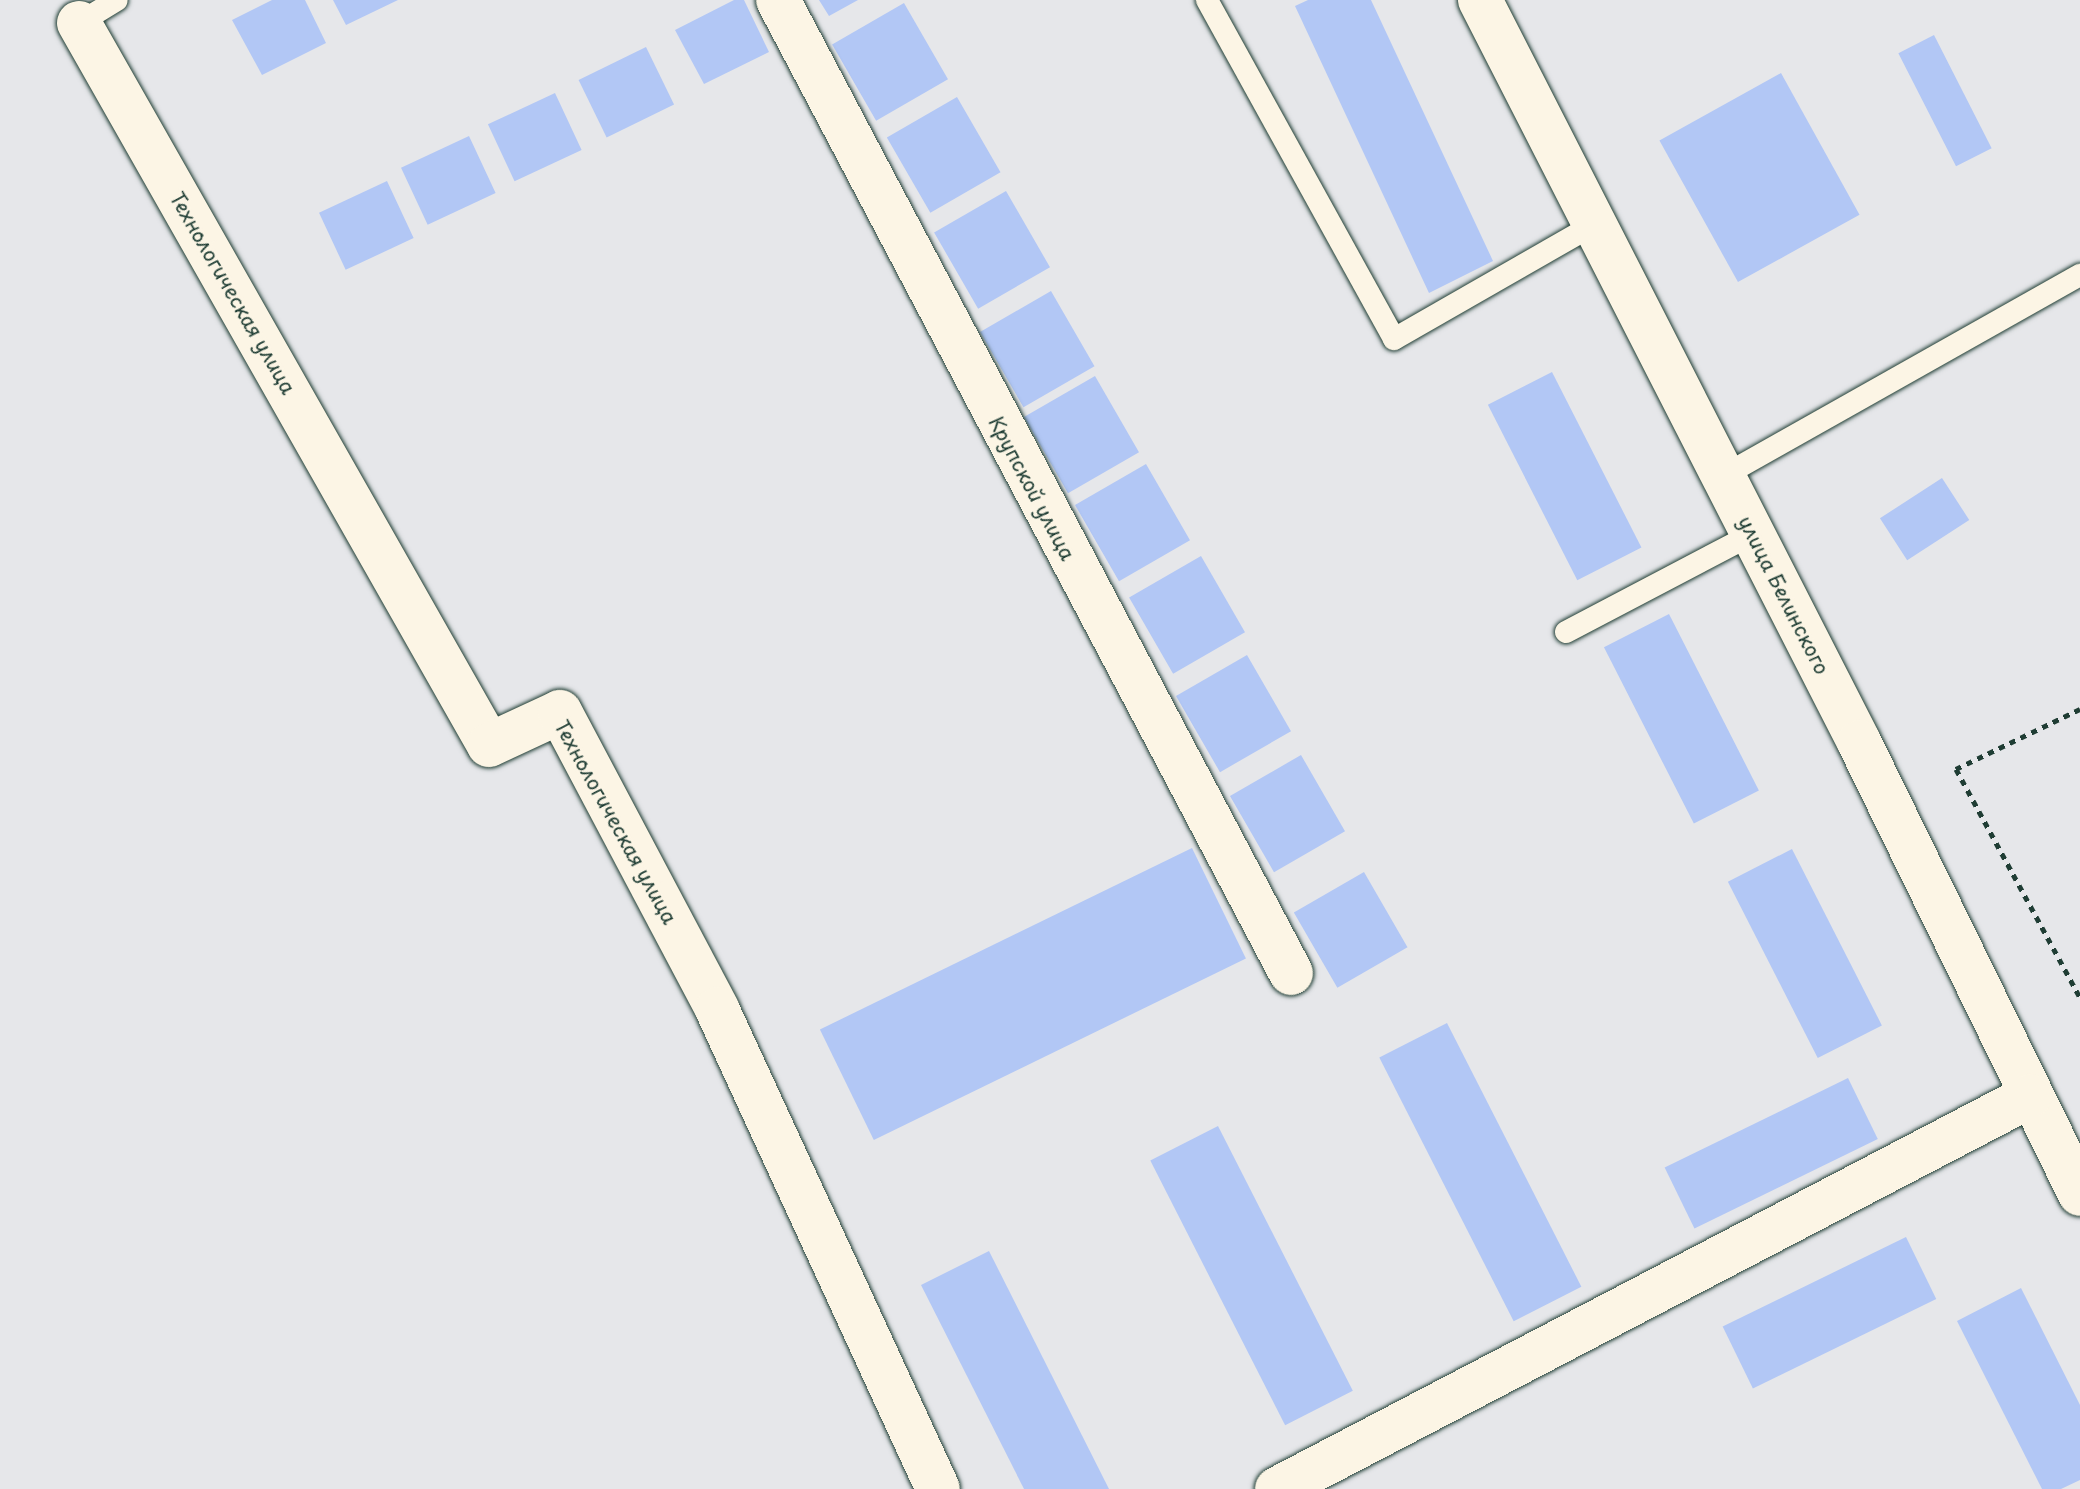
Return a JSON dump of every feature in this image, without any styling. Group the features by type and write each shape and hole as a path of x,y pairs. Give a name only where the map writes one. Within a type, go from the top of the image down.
{"street":[{"name":"Крупской улица","path":"778,0 1291,973"},
{"name":"улица Белинского","path":"1480,0 1753,534 2080,1194"},
{"name":"Технологическая улица","path":"79,23 489,745 560,712 717,1009 938,1489"},
{"path":"1277,1489 2030,1096"}],"lane":[{"path":"79,23 117,0"},
{"path":"1207,0 1394,339 1595,224"},
{"path":"1723,476 2080,275"},
{"path":"1566,632 1753,534"}],"path":[{"path":"2080,709 1956,769 2080,997"}],"building":[{"path":"272,0 305,0 326,43 262,75 232,20"},
{"path":"333,0 398,0 346,25"},
{"path":"734,0 744,0 769,52 704,84 675,30"},
{"path":"819,0 858,0 829,16"},
{"path":"1308,0 1371,0 1493,261 1429,293 1295,6"},
{"path":"904,3 948,79 876,121 832,44"},
{"path":"1934,35 1992,148 1956,166 1898,53"},
{"path":"646,47 674,105 607,137 579,80"},
{"path":"1781,73 1860,215 1738,282 1659,140"},
{"path":"555,93 582,150 515,181 488,124"},
{"path":"957,97 1000,172 930,213 887,138"},
{"path":"469,136 496,193 428,225 401,168"},
{"path":"387,181 414,238 346,270 319,213"},
{"path":"1006,191 1050,267 978,309 934,232"},
{"path":"1051,291 1094,366 1023,407 980,332"},
{"path":"1552,372 1641,548 1577,580 1488,405"},
{"path":"1095,376 1139,452 1068,493 1024,417"},
{"path":"1146,464 1190,540 1119,581 1075,505"},
{"path":"1942,478 1969,520 1907,560 1880,518"},
{"path":"1201,556 1245,632 1173,674 1129,598"},
{"path":"1669,614 1759,790 1694,824 1604,647"},
{"path":"1247,655 1291,731 1220,772 1176,696"},
{"path":"1301,755 1345,831 1274,872 1230,796"},
{"path":"1192,848 1246,959 874,1140 820,1029"},
{"path":"1792,849 1882,1025 1818,1058 1728,882"},
{"path":"1364,872 1408,947 1337,988 1294,913"},
{"path":"1447,1023 1581,1287 1514,1321 1379,1058"},
{"path":"1848,1078 1878,1139 1694,1229 1665,1167"},
{"path":"1218,1126 1353,1391 1285,1425 1150,1161"},
{"path":"1906,1237 1936,1299 1753,1388 1723,1326"},
{"path":"989,1251 1109,1489 1024,1489 921,1285"},
{"path":"2021,1288 2080,1405 2080,1480 2061,1489 2042,1489 1957,1321"}]}
